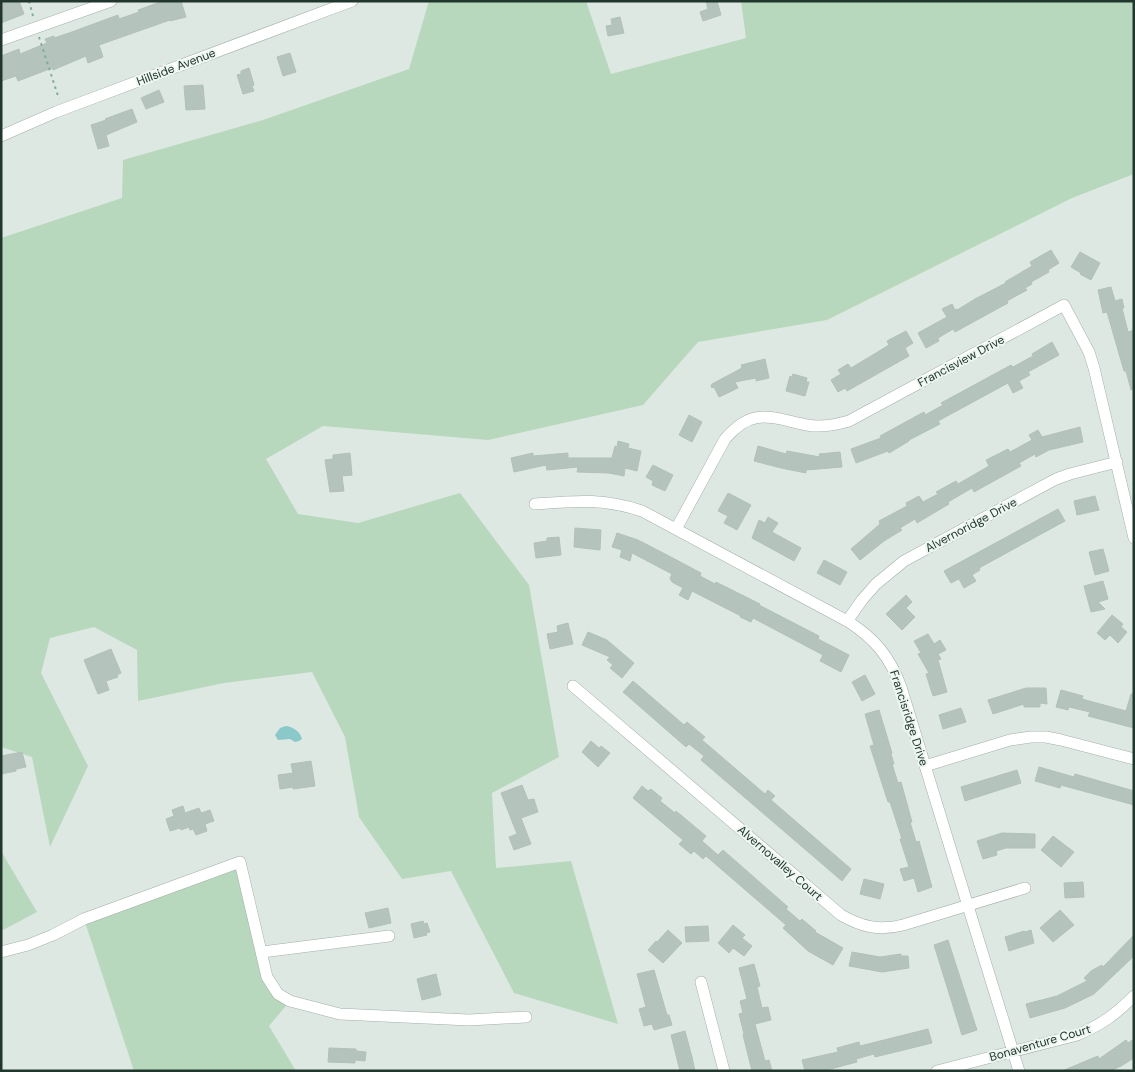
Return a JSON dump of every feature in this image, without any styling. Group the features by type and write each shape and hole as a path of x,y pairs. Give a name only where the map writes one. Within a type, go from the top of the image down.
{"street":[{"path":"1,40 111,1"},
{"name":"Hillside Avenue","path":"1,136 62,110 352,1"},
{"name":"Francisview Drive","path":"676,529 725,439 732,430 741,424 750,419 771,416 816,426 849,421 1064,305 1089,352 1094,368 1134,538"},
{"name":"Alvernoridge Drive","path":"849,622 850,617 862,600 876,584 904,561 1056,478 1117,462"},
{"name":"Francisridge Drive","path":"536,504 585,500 627,506 642,511 849,622 881,648 891,663 901,687 1019,1071"},
{"name":"Alvernovalley Court","path":"573,686 846,919 866,927 892,928 1024,888"},
{"path":"925,766 1010,740 1031,737 1061,740 1134,759"},
{"path":"1,952 28,945 84,919 240,862 267,976 278,994 290,1001 340,1014 469,1020 526,1017"},
{"path":"262,952 389,936"},
{"path":"701,982 724,1071"},
{"name":"Bonaventure Court","path":"937,1071 1077,1035 1110,1018 1134,996"}],"path":[{"path":"29,1 62,110"}],"green space":[{"path":"429,1 586,1 611,74 746,38 741,1 1134,1 1134,174 1072,198 827,320 698,342 643,405 488,440 323,426 266,459 298,514 358,523 460,493 529,585 559,757 492,793 496,868 571,861 618,1024 514,993 451,871 402,879 359,817 345,737 312,672 224,683 138,701 137,650 94,627 50,638 41,673 88,766 50,847 32,757 1,747 1,238 122,198 123,160 263,120 409,69"},
{"path":"1,851 37,912 1,931"},
{"path":"240,862 267,977 290,1001 269,1026 296,1071 134,1071 84,919"}],"water":[{"path":"286,726 296,730 302,739 295,742 290,739 278,740 275,735 280,728"}],"building":[{"path":"1,1 19,1 24,14 1,23"},
{"path":"163,1 181,1 186,17 170,20 99,45 103,57 88,63 86,56 53,70 52,68 18,81 16,76 1,81 1,56 19,49 20,54 47,43 45,39 54,36 54,38 118,15 119,19"},
{"path":"706,1 717,1 721,15 703,21 700,12 708,9"},
{"path":"620,17 624,33 608,36 606,26 612,25 611,19"},
{"path":"290,53 296,72 283,76 277,57"},
{"path":"249,68 254,91 243,94 237,75"},
{"path":"203,85 205,109 186,110 184,86"},
{"path":"159,90 164,102 146,109 141,98"},
{"path":"132,109 137,122 106,135 109,146 98,149 91,125"},
{"path":"1051,250 1059,263 1048,270 1049,272 1031,282 1032,284 1025,288 1027,290 1007,301 1008,303 955,332 953,329 938,338 939,341 926,348 918,333 947,317 942,309 952,304 955,310 957,310 1006,283 1032,266 1030,262"},
{"path":"1080,252 1100,263 1091,280 1071,267"},
{"path":"1111,287 1115,301 1122,299 1124,308 1122,308 1128,332 1134,330 1134,341 1132,342 1134,350 1134,389 1131,390 1107,312 1103,313 1098,290"},
{"path":"906,331 913,343 905,348 909,356 847,391 845,388 838,392 831,380 841,374 838,370 848,364 851,368 889,345 887,341"},
{"path":"1052,342 1059,355 1028,372 1030,375 1019,381 1023,388 1013,393 1008,383 938,421 940,424 889,453 888,451 856,463 851,449 881,438 880,436 924,412 925,415 943,405 941,403 1011,365 1013,367 1033,356 1032,354"},
{"path":"765,359 769,378 756,381 756,378 735,382 738,388 719,397 714,387 712,388 712,384 742,368 741,365"},
{"path":"793,374 807,378 806,382 809,382 805,396 786,391 790,376 792,377"},
{"path":"689,415 702,422 692,442 679,435"},
{"path":"1080,427 1083,442 1049,450 1036,457 1035,454 1019,463 1021,466 974,492 972,488 917,523 915,519 900,528 902,530 884,541 860,560 851,549 880,524 879,521 907,506 906,503 919,496 923,502 956,481 958,484 989,466 986,460 1008,449 1010,452 1032,440 1029,435 1038,430 1042,437"},
{"path":"618,441 629,444 628,448 641,451 637,471 625,468 624,476 609,473 577,472 578,467 547,470 546,465 514,472 511,458 533,453 533,456 568,453 568,458 612,458"},
{"path":"758,446 786,454 787,451 820,457 819,454 840,452 842,467 806,470 806,473 781,468 754,461"},
{"path":"350,453 352,475 342,476 344,491 330,492 325,460 333,459 333,455"},
{"path":"653,465 673,475 665,491 652,485 653,481 646,477"},
{"path":"728,493 751,505 737,530 724,523 728,516 718,511"},
{"path":"1095,496 1099,510 1077,515 1074,501"},
{"path":"1058,509 1065,521 979,568 980,570 972,575 976,581 964,588 959,579 951,583 944,571"},
{"path":"768,517 778,523 772,532 801,548 794,561 752,538 759,520 765,523"},
{"path":"575,528 601,530 600,550 574,547"},
{"path":"617,533 638,540 701,573 700,576 715,584 716,582 760,604 819,636 818,639 849,655 841,672 820,661 823,655 753,618 751,622 692,591 688,600 679,595 683,588 672,582 670,578 672,574 632,553 630,561 620,557 622,550 612,547"},
{"path":"559,537 561,555 536,558 534,543 547,541 547,538"},
{"path":"1103,549 1109,571 1095,575 1089,552"},
{"path":"824,560 847,572 840,585 817,573"},
{"path":"1103,581 1108,599 1098,602 1105,609 1091,612 1084,586"},
{"path":"906,595 912,602 906,608 915,617 902,630 886,614"},
{"path":"1112,615 1123,624 1121,627 1127,632 1118,643 1110,635 1105,640 1097,633"},
{"path":"568,623 573,644 550,649 547,634 558,632 557,626"},
{"path":"588,632 607,640 634,663 622,678 610,668 613,665 607,660 610,657 582,645"},
{"path":"928,634 934,644 940,640 946,650 938,654 941,659 938,660 947,692 933,696 926,674 929,673 918,654 921,653 914,641"},
{"path":"111,649 121,673 117,675 118,677 106,681 109,690 98,694 84,660"},
{"path":"865,675 875,694 862,701 852,682"},
{"path":"633,681 684,725 687,722 705,737 702,740 765,794 768,790 775,796 771,800 851,869 842,881 701,760 704,756 689,744 686,747 623,692"},
{"path":"1026,688 1046,688 1047,704 1040,703 1040,707 1024,707 1024,704 993,714 988,700"},
{"path":"1061,690 1083,696 1082,699 1126,711 1131,694 1134,694 1134,728 1088,716 1090,712 1069,707 1068,710 1056,707"},
{"path":"961,708 966,722 943,729 939,715"},
{"path":"879,710 892,753 894,764 892,764 898,783 901,782 912,822 910,822 916,842 919,841 932,887 918,892 914,878 904,881 900,869 909,867 900,839 902,839 870,746 874,745 865,714"},
{"path":"591,741 599,748 601,746 610,753 598,767 582,752"},
{"path":"22,752 26,767 1,774 1,756"},
{"path":"311,761 315,786 280,789 278,775 293,773 291,764"},
{"path":"1039,767 1074,777 1075,774 1134,791 1134,805 1061,785 1060,788 1035,781"},
{"path":"1017,770 1021,783 965,801 961,787"},
{"path":"522,785 528,800 534,799 538,812 521,818 531,844 514,850 509,837 517,834 501,793"},
{"path":"642,786 648,791 651,789 662,798 660,801 675,813 676,811 706,836 702,841 718,855 723,850 788,907 786,909 800,921 802,919 815,932 843,948 833,965 808,951 783,928 786,925 706,856 703,859 694,851 691,854 679,844 683,840 633,798"},
{"path":"183,806 185,813 199,808 201,813 210,810 214,821 205,824 207,831 196,835 193,829 190,830 189,827 170,831 166,819 174,816 172,810"},
{"path":"1002,833 1035,834 1035,848 1006,848 996,851 997,855 983,859 977,841"},
{"path":"1053,836 1074,852 1061,867 1041,850"},
{"path":"864,879 884,884 880,899 860,894"},
{"path":"1083,882 1084,897 1065,898 1064,883"},
{"path":"388,908 391,923 369,928 365,913"},
{"path":"1060,910 1074,925 1053,942 1040,928"},
{"path":"423,921 424,924 427,923 430,932 426,933 427,935 414,938 411,924"},
{"path":"733,925 745,935 742,938 752,946 744,956 733,948 729,953 718,943"},
{"path":"708,926 709,941 686,942 685,927"},
{"path":"668,930 682,943 663,963 648,950"},
{"path":"1031,930 1034,943 1009,951 1005,937"},
{"path":"1134,935 1134,956 1094,994 1065,1008 1030,1018 1026,1004 1057,996 1087,981 1084,978 1091,971 1102,965 1103,967"},
{"path":"948,940 977,1030 962,1035 934,945"},
{"path":"852,952 880,957 901,954 901,956 908,956 909,968 882,972 849,966"},
{"path":"754,964 760,986 757,987 762,1008 768,1007 771,1020 755,1024 765,1061 769,1060 772,1071 752,1071 739,1014 743,1013 740,1001 747,999 739,968"},
{"path":"654,970 667,1015 669,1015 672,1025 654,1030 652,1024 644,1026 639,1009 646,1007 637,974"},
{"path":"436,974 441,995 422,1000 417,979"},
{"path":"928,1029 932,1043 875,1057 874,1054 856,1059 857,1062 823,1071 805,1071 802,1060 838,1052 837,1048 859,1042 860,1046"},
{"path":"685,1031 695,1071 680,1071 671,1035"},
{"path":"1134,1039 1134,1058 1110,1071 1062,1071 1098,1056 1099,1059 1126,1040 1128,1043"},
{"path":"329,1048 356,1049 356,1051 366,1052 365,1061 355,1060 355,1063 328,1062"}]}
